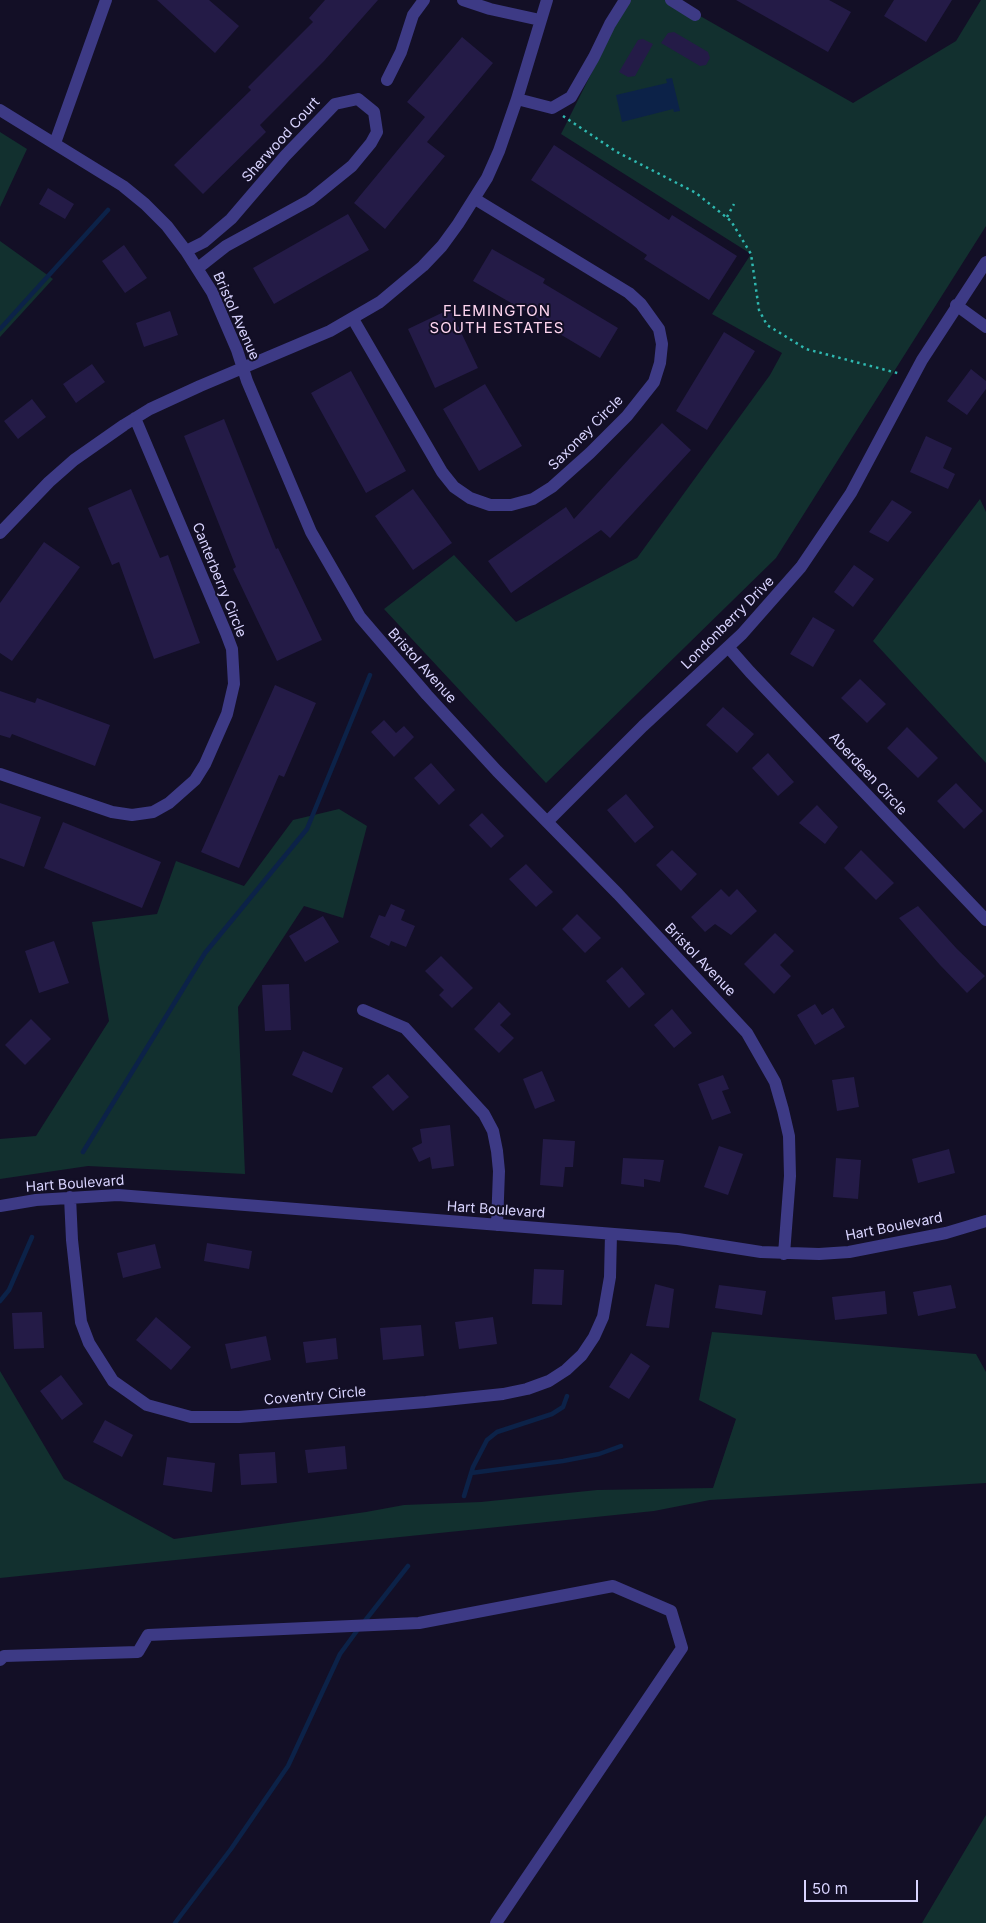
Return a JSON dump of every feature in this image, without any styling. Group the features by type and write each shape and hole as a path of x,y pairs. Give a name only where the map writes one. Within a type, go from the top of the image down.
{"street":[{"path":"55,143 106,0"},
{"path":"387,80 401,52 413,15 424,0"},
{"path":"463,0 490,9 540,20"},
{"path":"0,533 26,504 74,460 135,418 175,397 330,331 353,319 380,302 423,266 442,246 475,199 499,152 548,0"},
{"path":"517,99 552,108 571,97 625,0"},
{"path":"671,0 695,15"},
{"name":"Sherwood Court","path":"186,251 204,242 220,229 285,156 335,104 358,99 374,112 377,132 372,143 352,166 310,200 226,246 198,268"},
{"name":"Bristol Avenue","path":"0,110 96,168 145,204 167,226 198,268 212,292 311,532 360,617 427,696 707,988 747,1033 774,1082 789,1136 790,1176 784,1254"},
{"name":"Saxoney Circle","path":"353,319 442,472 454,487 470,498 490,505 511,505 533,500 558,482 590,453 627,416 654,382 660,363 662,344 659,329 641,304 630,293 475,199"},
{"name":"Londonberry Drive","path":"547,822 642,726 728,647 782,590 818,543 851,493 913,377 956,305 986,262"},
{"path":"956,305 986,327"},
{"name":"Canterberry Circle","path":"0,774 112,812 132,815 153,812 169,803 195,780 205,764 227,714 234,684 232,649 135,418"},
{"name":"Aberdeen Circle","path":"728,647 986,920"},
{"path":"363,1010 405,1028 484,1114 493,1131 498,1151 499,1170 496,1225"},
{"name":"Hart Boulevard","path":"0,1206 102,1194 137,1196 213,1204 678,1240 784,1254 849,1252 946,1233 986,1220"},
{"name":"Coventry Circle","path":"70,1197 72,1240 80,1312 89,1343 114,1381 130,1393 147,1404 191,1417 240,1417 504,1394 527,1389 549,1381 582,1356 594,1337 603,1317 610,1277 611,1234"},
{"path":"0,1660 4,1656 138,1652 148,1634 419,1623 613,1586 671,1611 682,1648 496,1923"}],"path":[{"path":"552,108 617,152 696,194 727,217 752,254 759,310 767,325 806,350 913,377"},
{"path":"727,217 734,204"}],"green space":[{"path":"628,0 672,0 853,103 956,41 981,0 986,0 986,226 776,558 546,783 384,609 454,555 516,622 637,558 770,375 782,353 712,314 751,254 561,134"},
{"path":"0,132 27,149 0,207"},
{"path":"0,241 53,279 0,337"},
{"path":"980,499 986,512 986,763 873,641"},
{"path":"339,809 367,826 343,918 304,906 238,1007 245,1174 88,1166 0,1179 0,1139 36,1136 109,1021 92,922 157,914 176,861 244,886 293,820"},
{"path":"712,1332 976,1354 986,1372 986,1483 710,1500 654,1511 0,1578 0,1371 64,1479 174,1539 404,1505 481,1502 597,1490 713,1488 736,1419 699,1400"},
{"path":"986,1815 986,1923 922,1923"}],"water":[{"path":"672,78 680,111 674,112 673,109 622,122 616,95 667,83 666,79"}],"building":[{"path":"157,0 209,0 239,26 215,53"},
{"path":"325,0 378,0 324,61 260,125 266,132 203,194 174,165 251,90 248,87 313,22 309,18"},
{"path":"736,0 829,0 851,12 828,52"},
{"path":"894,0 952,0 926,42 884,16"},
{"path":"674,32 708,52 710,58 706,65 700,66 661,43 668,33"},
{"path":"462,37 493,63 427,142 445,156 385,229 354,203 425,117 407,102"},
{"path":"643,39 653,44 635,76 628,77 619,72 638,40"},
{"path":"554,145 669,220 672,215 737,256 709,300 644,259 647,255 531,180"},
{"path":"48,188 74,204 65,219 39,204"},
{"path":"348,214 369,250 274,304 253,268"},
{"path":"124,245 147,278 125,293 102,261"},
{"path":"492,249 545,279 543,283 618,328 600,358 538,321 539,319 473,281"},
{"path":"450,309 478,368 435,388 408,329"},
{"path":"170,311 178,335 144,347 136,323"},
{"path":"724,332 755,351 707,430 676,411"},
{"path":"92,364 105,382 76,403 63,384"},
{"path":"971,369 986,381 986,389 967,415 947,401"},
{"path":"351,371 406,471 366,493 311,393"},
{"path":"485,384 522,446 479,471 443,409"},
{"path":"32,399 46,417 18,439 4,421"},
{"path":"224,419 276,549 278,548 322,640 277,661 233,569 236,567 184,436"},
{"path":"662,423 691,450 610,538 601,530 511,593 488,561 566,507 574,519"},
{"path":"926,436 952,448 943,468 955,474 948,489 910,472"},
{"path":"131,489 160,558 168,555 200,643 154,659 119,562 112,565 88,508"},
{"path":"413,489 452,543 413,570 375,516"},
{"path":"892,500 912,512 888,542 869,532"},
{"path":"44,542 80,567 12,661 0,653 0,603"},
{"path":"854,565 874,579 853,607 834,592"},
{"path":"813,617 835,630 813,667 790,654"},
{"path":"860,679 886,704 867,723 841,698"},
{"path":"275,685 316,703 284,777 279,775 239,868 201,852"},
{"path":"0,691 35,703 37,698 110,725 95,766 12,734 10,738 0,735"},
{"path":"723,707 754,734 737,753 706,725"},
{"path":"384,720 396,733 404,726 414,737 394,757 371,732"},
{"path":"907,727 938,758 918,778 887,748"},
{"path":"768,753 794,782 778,796 752,768"},
{"path":"431,763 455,790 439,805 414,778"},
{"path":"956,783 983,811 964,829 937,801"},
{"path":"626,794 654,827 635,843 607,810"},
{"path":"0,803 41,817 24,867 0,858"},
{"path":"817,805 838,827 825,844 799,823"},
{"path":"482,813 504,836 491,848 469,825"},
{"path":"63,822 161,862 142,908 44,868"},
{"path":"672,850 697,874 681,891 656,865"},
{"path":"861,850 894,883 876,900 844,868"},
{"path":"526,864 553,892 536,907 509,879"},
{"path":"721,889 729,897 737,889 757,911 731,935 715,924 705,932 691,917"},
{"path":"391,904 405,910 401,920 415,926 406,947 391,941 389,946 370,937 379,915 385,917"},
{"path":"918,906 957,949 985,976 967,993 899,918"},
{"path":"577,914 601,938 585,953 562,929"},
{"path":"323,916 339,942 305,962 289,936"},
{"path":"775,933 794,951 780,965 791,976 774,994 744,964"},
{"path":"54,941 69,983 39,993 25,951"},
{"path":"441,956 473,988 452,1008 439,995 444,990 425,971"},
{"path":"622,967 645,994 629,1008 606,981"},
{"path":"289,984 291,1030 265,1031 262,985"},
{"path":"499,1002 511,1014 500,1025 514,1038 499,1053 474,1029"},
{"path":"815,1004 822,1015 833,1008 845,1027 815,1045 797,1015"},
{"path":"672,1009 692,1033 674,1048 654,1025"},
{"path":"31,1019 51,1039 25,1065 5,1045"},
{"path":"303,1051 343,1068 332,1093 292,1075"},
{"path":"542,1071 555,1101 535,1109 523,1079"},
{"path":"388,1074 409,1097 393,1111 372,1087"},
{"path":"723,1075 729,1089 722,1091 731,1113 712,1120 698,1084"},
{"path":"854,1077 859,1107 837,1111 832,1080"},
{"path":"450,1125 454,1166 432,1169 430,1157 419,1162 412,1148 422,1143 420,1129"},
{"path":"543,1139 575,1141 573,1167 565,1167 563,1187 540,1185"},
{"path":"719,1146 743,1154 728,1195 704,1187"},
{"path":"949,1149 955,1173 918,1183 912,1159"},
{"path":"623,1158 664,1160 660,1182 644,1179 644,1187 621,1184"},
{"path":"836,1158 861,1160 858,1199 833,1197"},
{"path":"207,1243 252,1251 249,1269 204,1261"},
{"path":"155,1244 161,1268 123,1278 117,1253"},
{"path":"534,1269 564,1270 562,1305 532,1304"},
{"path":"655,1284 674,1289 669,1328 646,1326"},
{"path":"719,1285 766,1291 762,1315 715,1308"},
{"path":"951,1285 956,1308 918,1316 913,1292"},
{"path":"885,1291 887,1314 835,1320 832,1297"},
{"path":"42,1312 44,1348 14,1349 12,1313"},
{"path":"156,1317 191,1347 171,1370 136,1340"},
{"path":"493,1317 497,1344 459,1349 455,1322"},
{"path":"421,1325 424,1356 383,1360 380,1328"},
{"path":"266,1336 271,1360 231,1369 225,1344"},
{"path":"336,1338 338,1359 306,1363 303,1342"},
{"path":"631,1353 650,1366 629,1399 609,1387"},
{"path":"61,1375 83,1404 62,1420 40,1391"},
{"path":"105,1420 133,1435 122,1457 93,1442"},
{"path":"345,1446 347,1469 308,1473 305,1450"},
{"path":"275,1452 277,1483 241,1485 239,1454"},
{"path":"167,1457 215,1463 212,1492 163,1485"}],"waterway":[{"path":"0,329 108,210"},
{"path":"83,1152 205,953 307,829 370,675"},
{"path":"0,1301 9,1290 32,1237"},
{"path":"464,1496 473,1467 487,1440 497,1432 552,1414 563,1407 567,1396"},
{"path":"471,1473 563,1461 599,1454 621,1446"},
{"path":"364,1622 408,1566"},
{"path":"175,1923 231,1849 288,1766 340,1654 359,1628"}],"district":[{"name":"FLEMINGTON SOUTH ESTATES","path":"497,320"}]}
